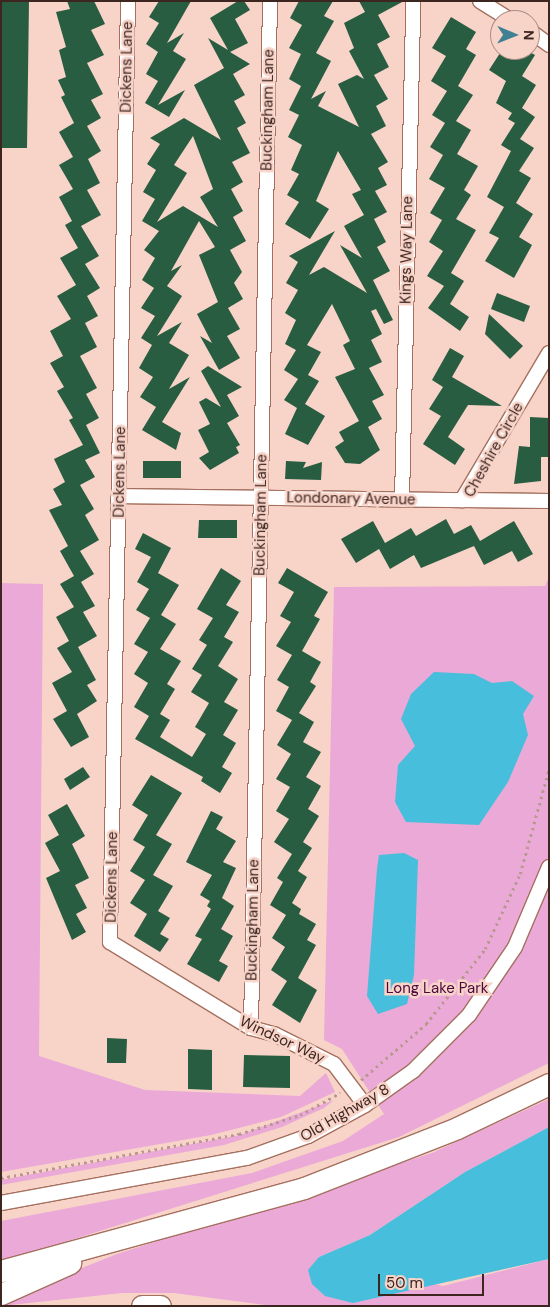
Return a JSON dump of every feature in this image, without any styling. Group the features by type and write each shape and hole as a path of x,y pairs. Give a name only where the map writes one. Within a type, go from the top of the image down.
{"highway":[{"path":"1,1294 87,1256 378,1161 549,1084"},
{"path":"1,1271 198,1220"},
{"path":"142,1306 160,1306"}],"street":[{"name":"Dickens Lane","path":"110,942 128,1"},
{"name":"Buckingham Lane","path":"251,1028 270,1"},
{"name":"Kings Way Lane","path":"402,500 413,1"},
{"path":"480,1 495,10"},
{"path":"549,345 549,353"},
{"name":"Cheshire Circle","path":"549,353 462,500 549,502"},
{"name":"Londonary Avenue","path":"120,496 462,500"},
{"name":"Old Highway 8","path":"1,1204 247,1158 308,1136 364,1105 413,1071 469,1015 515,947 546,887 549,867"},
{"name":"Windsor Way","path":"110,942 251,1028 274,1034 334,1064 364,1105"}],"path":[{"path":"365,1077 437,1013 486,949 520,874 549,769"},
{"path":"1,1178 239,1134 300,1115 337,1095"}],"green space":[{"name":"Long Lake Park","path":"549,577 549,1063 399,1137 1,1262 1,1221 252,1173 343,1141 384,1114 342,1049 324,1040 334,587 545,586"},
{"path":"1,583 43,584 39,1056 145,1090 300,1096 326,1073 335,1092 281,1117 211,1135 1,1172"},
{"path":"549,1099 549,1127 465,1172 370,1235 319,1257 443,1286 549,1259 549,1306 273,1306 174,1293 122,1293 1,1306 1,1300 117,1254 432,1153"},
{"path":"334,1100 324,1108 282,1127 224,1145 1,1185 1,1180 240,1135"}],"water":[{"path":"434,672 474,674 492,683 512,681 534,696 523,714 528,735 508,782 479,825 406,822 395,802 398,765 415,746 401,719 411,694"},
{"path":"404,853 418,860 414,975 407,1004 378,1014 367,996 379,855"},
{"path":"549,1127 549,1259 353,1303 325,1296 312,1284 308,1270 319,1257 370,1235 465,1172"}],"building":[{"path":"1,1 29,1 27,148 1,148"},
{"path":"67,1 94,1 105,24 91,30 104,55 87,63 103,94 91,100 101,118 87,126 101,151 88,159 100,183 87,190 101,215 81,226 99,256 85,264 100,288 87,296 98,316 85,323 97,347 80,356 97,388 86,394 99,418 86,425 100,453 85,460 95,477 80,485 94,509 85,515 99,540 80,551 94,574 81,582 95,606 83,612 97,636 78,647 96,680 87,685 97,701 77,714 89,737 71,747 53,719 67,711 52,683 72,672 57,648 69,641 56,617 74,607 60,584 74,576 60,551 68,546 49,510 62,505 53,489 65,482 54,459 83,445 69,420 73,418 57,391 64,387 50,363 63,356 50,331 71,319 57,296 76,285 60,258 78,248 65,225 72,221 59,197 73,189 59,165 73,157 59,132 74,123 61,97 65,95 58,80 66,77 59,50 66,47 56,12 70,9"},
{"path":"159,1 191,1 167,43 184,33 173,51 186,59 158,105 185,90 169,117 145,103 158,81 146,74 158,52 146,44 159,23 149,17"},
{"path":"238,1 244,1 250,10 235,19 248,43 230,52 250,64 233,74 245,95 234,101 246,123 237,128 250,153 232,162 243,182 231,189 243,211 233,217 246,241 230,250 242,272 234,283 243,299 228,308 240,329 227,336 240,358 219,370 200,336 212,343 197,314 218,302 199,255 215,247 199,221 171,271 182,265 167,286 182,296 157,336 182,322 169,343 189,355 169,389 190,377 162,422 181,433 176,450 142,430 156,407 140,397 153,377 139,368 152,345 141,338 155,316 141,308 154,288 142,280 155,258 144,250 159,231 142,221 155,199 143,192 156,170 147,164 160,144 150,138 184,118 221,140 194,85 224,68 208,38 228,50 210,18","holes":["193,136 213,189 200,197 218,227 183,206 157,222 187,173 174,165"]},
{"path":"299,1 333,1 324,16 334,21 316,53 331,61 311,99 326,91 318,106 359,127 338,84 357,75 364,79 349,51 354,48 344,23 365,12 359,1 404,1 378,15 390,37 377,44 389,67 374,75 388,99 376,106 386,126 371,134 388,162 378,168 387,185 375,191 387,212 374,219 386,242 377,247 390,271 373,280 393,320 384,324 376,309 371,311 382,334 371,340 382,362 369,368 384,395 372,401 382,419 368,427 380,450 360,464 345,463 335,447 344,441 339,432 359,421 335,377 355,369 343,345 350,341 332,304 307,345 321,352 308,375 319,381 305,404 325,416 308,445 285,434 297,408 284,400 298,379 284,370 296,350 285,344 296,320 285,313 298,290 286,283 298,262 289,256 335,231 309,275 324,267 367,293 340,245 362,258 344,226 364,215 352,194 361,190 338,151 316,201 329,209 310,239 285,224 299,202 287,195 299,174 291,170 302,145 288,137 299,115 289,110 301,86 289,79 301,54 289,48 302,25 290,18"},
{"path":"451,17 476,32 466,49 476,55 458,86 473,95 456,121 471,130 457,154 478,166 464,190 471,195 456,219 476,230 451,273 464,281 450,304 469,317 460,331 428,308 444,286 427,276 443,251 429,242 442,220 430,213 445,188 429,179 443,155 430,147 445,123 432,115 447,91 431,81 446,56 432,48"},
{"path":"496,60 532,60 522,76 536,85 522,108 535,117 520,139 534,148 519,171 531,178 516,203 533,214 519,237 532,245 514,278 485,261 499,238 489,233 504,207 487,197 511,151 501,145 515,123 508,119 512,113 496,103 506,81 489,70"},
{"path":"497,293 530,306 524,322 491,309"},
{"path":"489,314 523,346 510,359 485,334"},
{"path":"450,348 464,356 452,377 502,406 468,405 448,437 465,449 455,465 423,444 441,416 429,409 443,387 432,380"},
{"path":"208,366 242,387 227,395 239,416 227,423 240,445 236,447 239,453 210,470 199,458 209,452 198,430 210,424 199,402 206,398 221,407 201,371"},
{"path":"530,417 549,418 549,457 541,457 541,481 514,484 519,446 530,447"},
{"path":"143,461 181,461 181,478 143,478"},
{"path":"286,461 306,462 303,468 322,462 321,480 285,479"},
{"path":"446,519 454,534 471,525 480,541 514,521 533,554 518,562 512,551 484,565 474,546 421,568 414,555 390,569 379,549 356,563 341,539 373,521 385,543 411,528 416,536"},
{"path":"199,520 237,520 237,538 198,538"},
{"path":"143,533 171,548 158,573 179,585 161,615 176,624 160,649 181,661 167,684 175,689 160,714 170,720 160,737 192,757 206,734 195,727 209,703 191,692 202,675 192,669 207,645 199,640 213,618 197,609 221,568 241,581 226,605 239,612 224,637 233,642 218,666 238,679 224,702 238,710 223,735 236,743 222,767 232,773 220,793 201,781 203,777 135,739 149,716 134,707 148,683 134,674 148,652 134,644 150,618 136,610 149,589 137,582 151,557 135,549"},
{"path":"287,568 328,592 314,616 320,619 302,651 321,662 310,682 316,686 299,713 314,722 303,742 321,752 306,777 321,786 308,809 319,816 303,842 312,848 298,871 307,877 292,903 301,909 299,914 316,924 307,940 316,945 298,978 317,990 300,1023 272,1005 287,981 271,970 285,947 272,938 286,915 270,905 283,882 277,878 292,854 274,842 289,819 276,811 290,787 276,779 291,754 277,745 292,720 276,711 289,687 277,680 292,655 276,646 291,622 280,616 294,592 278,583"},
{"path":"83,767 90,777 70,790 64,779"},
{"path":"151,775 182,793 156,835 172,844 153,875 173,886 158,911 170,918 160,934 169,939 160,952 134,936 147,914 130,903 145,880 130,871 145,847 133,840 148,815 132,805"},
{"path":"67,804 85,836 72,844 89,878 75,885 87,908 76,914 86,932 72,940 46,878 60,871 45,843 59,835 48,815"},
{"path":"211,811 223,817 216,829 236,841 223,862 236,868 222,898 234,906 221,929 233,936 219,961 228,966 219,982 187,964 202,939 195,936 211,909 207,906 210,901 200,895 212,875 186,862"},
{"path":"107,1038 127,1039 126,1063 107,1063"},
{"path":"188,1049 212,1050 212,1090 188,1089"},
{"path":"244,1055 290,1056 290,1088 243,1087"}]}
